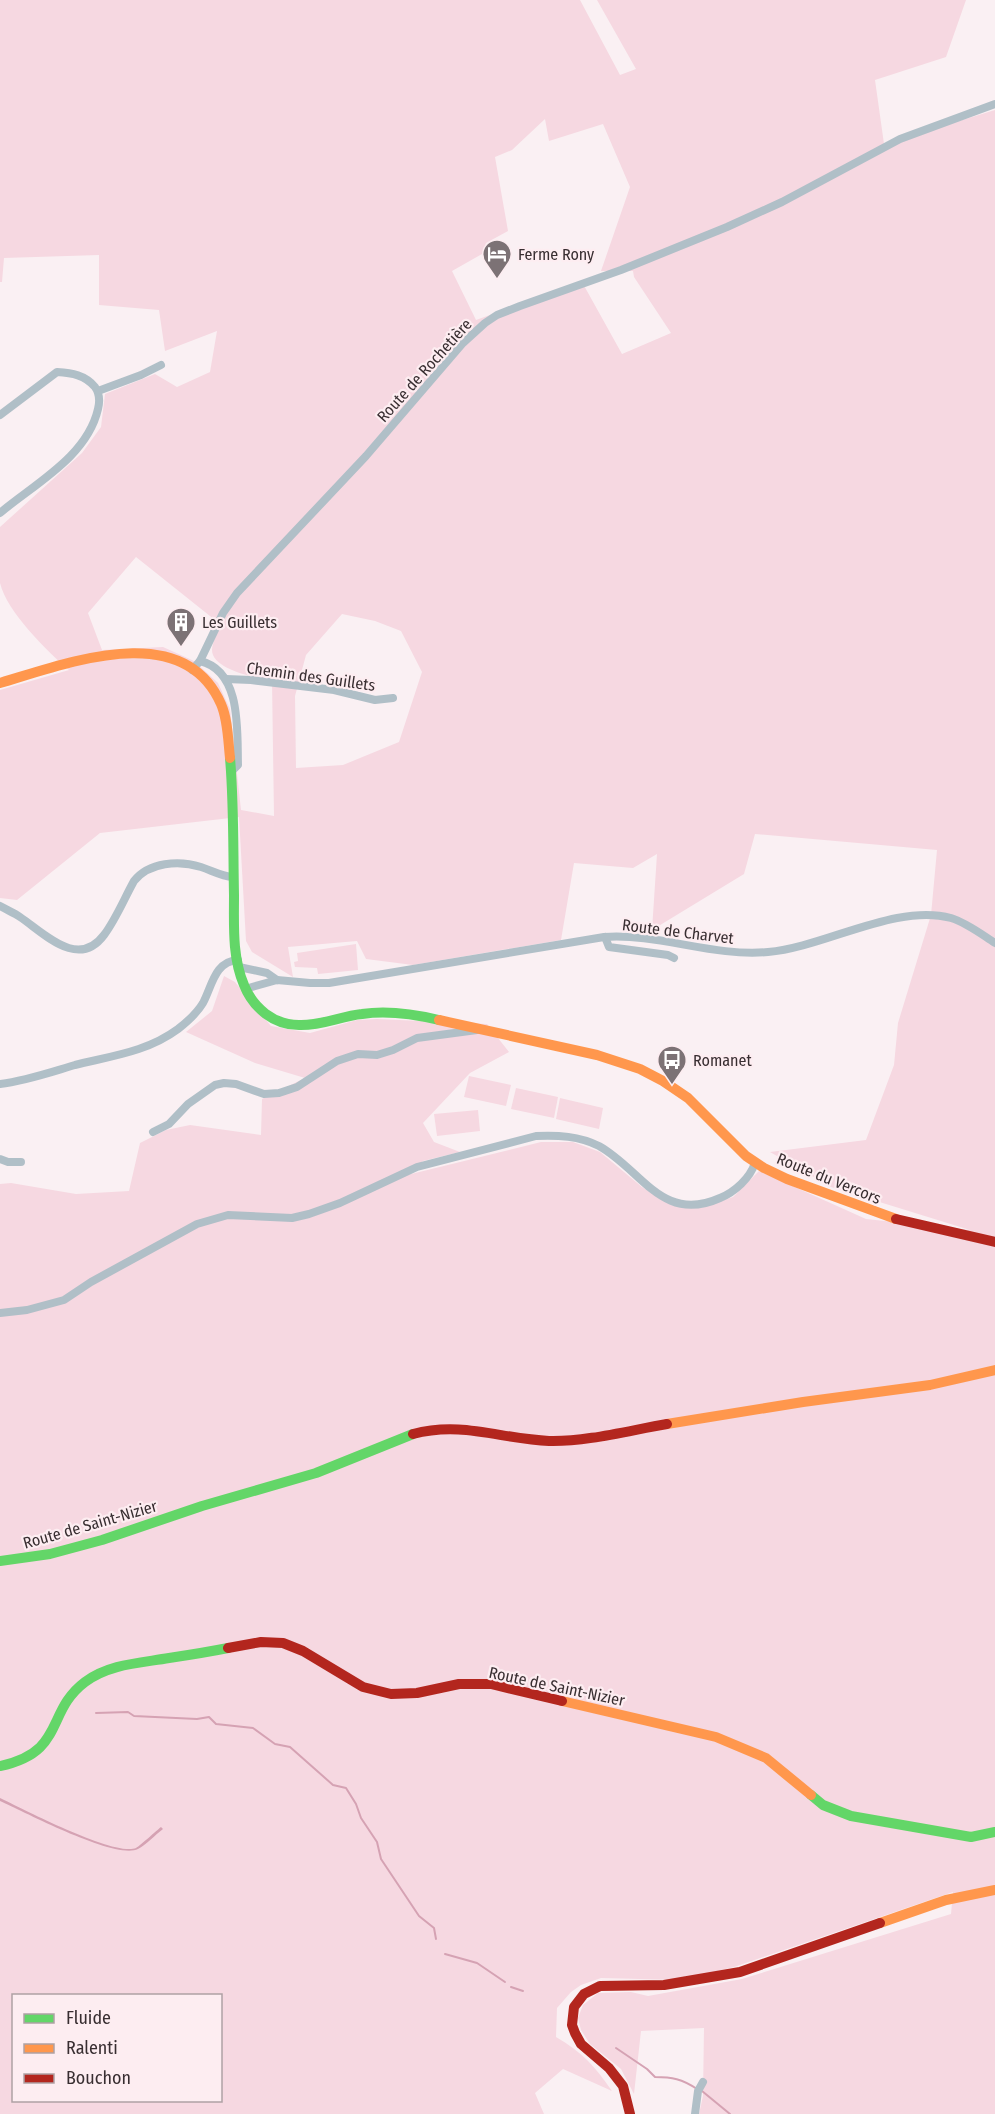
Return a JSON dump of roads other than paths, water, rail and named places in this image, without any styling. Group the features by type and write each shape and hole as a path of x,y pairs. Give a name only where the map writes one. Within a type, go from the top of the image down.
{"main road":[{"path":"0,683 77,662 137,653 162,655 196,665 221,706 226,724 232,771 234,915 239,964 245,988"},
{"name":"Route du Vercors","path":"245,988 253,1003 265,1013 277,1021 290,1024 310,1026 369,1012 386,1011 481,1029 629,1064 680,1091 755,1163 775,1174 892,1218 931,1229 995,1242"},
{"name":"Route de Saint-Nizier","path":"0,1561 35,1558 66,1550 230,1497 313,1474 398,1439 429,1430 464,1428 530,1440 566,1441 803,1402 930,1385 995,1370"},
{"name":"Route de Saint-Nizier","path":"0,1766 28,1756 42,1747 51,1736 65,1703 84,1683 102,1673 129,1665 261,1642 283,1643 303,1651 363,1687 391,1694 417,1693 459,1684 490,1684 717,1737 766,1758 823,1805 851,1816 971,1837 995,1832"},
{"path":"630,2114 623,2086 609,2068 580,2044 575,2033 572,2025 574,2007 584,1994 600,1986 696,1981 740,1972 946,1900 995,1890"}],"street":[{"name":"Route de Rochetière","path":"196,665 223,613 237,593 366,456 463,343 485,323 497,315 621,270 727,227 782,202 900,139 995,104"},
{"path":"98,391 161,365"},
{"path":"0,416 57,372 80,375 91,382 98,391 99,398 94,422 76,451 62,465 0,513"},
{"path":"196,665 215,666 226,679 234,702 238,765 232,771"},
{"name":"Chemin des Guillets","path":"226,679 334,690 375,700 393,698"},
{"path":"0,906 63,947 76,949 91,946 101,939 138,876 149,868 180,864 199,866 223,876 233,877"},
{"name":"Route de Charvet","path":"245,988 277,980 310,984 329,982 605,937 626,936 704,948 768,952 799,947 910,915 931,915 952,919 995,943"},
{"path":"605,937 609,947 668,955 674,958"},
{"path":"0,1084 152,1045 180,1027 195,1013 203,1002 214,976 222,966 229,961 239,964"},
{"name":"Route de Charvet","path":"239,964 267,973 277,980"},
{"path":"153,1132 169,1124 188,1104 214,1085 236,1084 264,1094 279,1094 297,1087 337,1061 358,1054 376,1055 417,1038 481,1029"},
{"path":"0,1312 27,1310 63,1300 91,1282 197,1224 228,1215 292,1218 309,1214 340,1203 417,1167 536,1136 572,1137 600,1147 656,1193 685,1205 697,1205 726,1196 737,1189 755,1163"},
{"path":"0,1159 8,1162 21,1162"},
{"path":"695,2114 698,2091 703,2082"}],"waterway":[{"path":"96,1713 128,1712 134,1716 197,1719 209,1717 216,1724 253,1728 275,1744 290,1747 333,1785 346,1788 361,1818 377,1842 381,1859 419,1916 434,1928 436,1939"},
{"path":"445,1954 477,1963 505,1982"},
{"path":"511,1987 523,1991"},
{"path":"616,2048 655,2077 677,2079 697,2089"},
{"path":"702,2091 730,2114"}],"place":[{"name":"Ferme Rony","path":"497,280"},
{"name":"Les Guillets","path":"181,648"},
{"name":"Romanet","path":"672,1086"}]}
